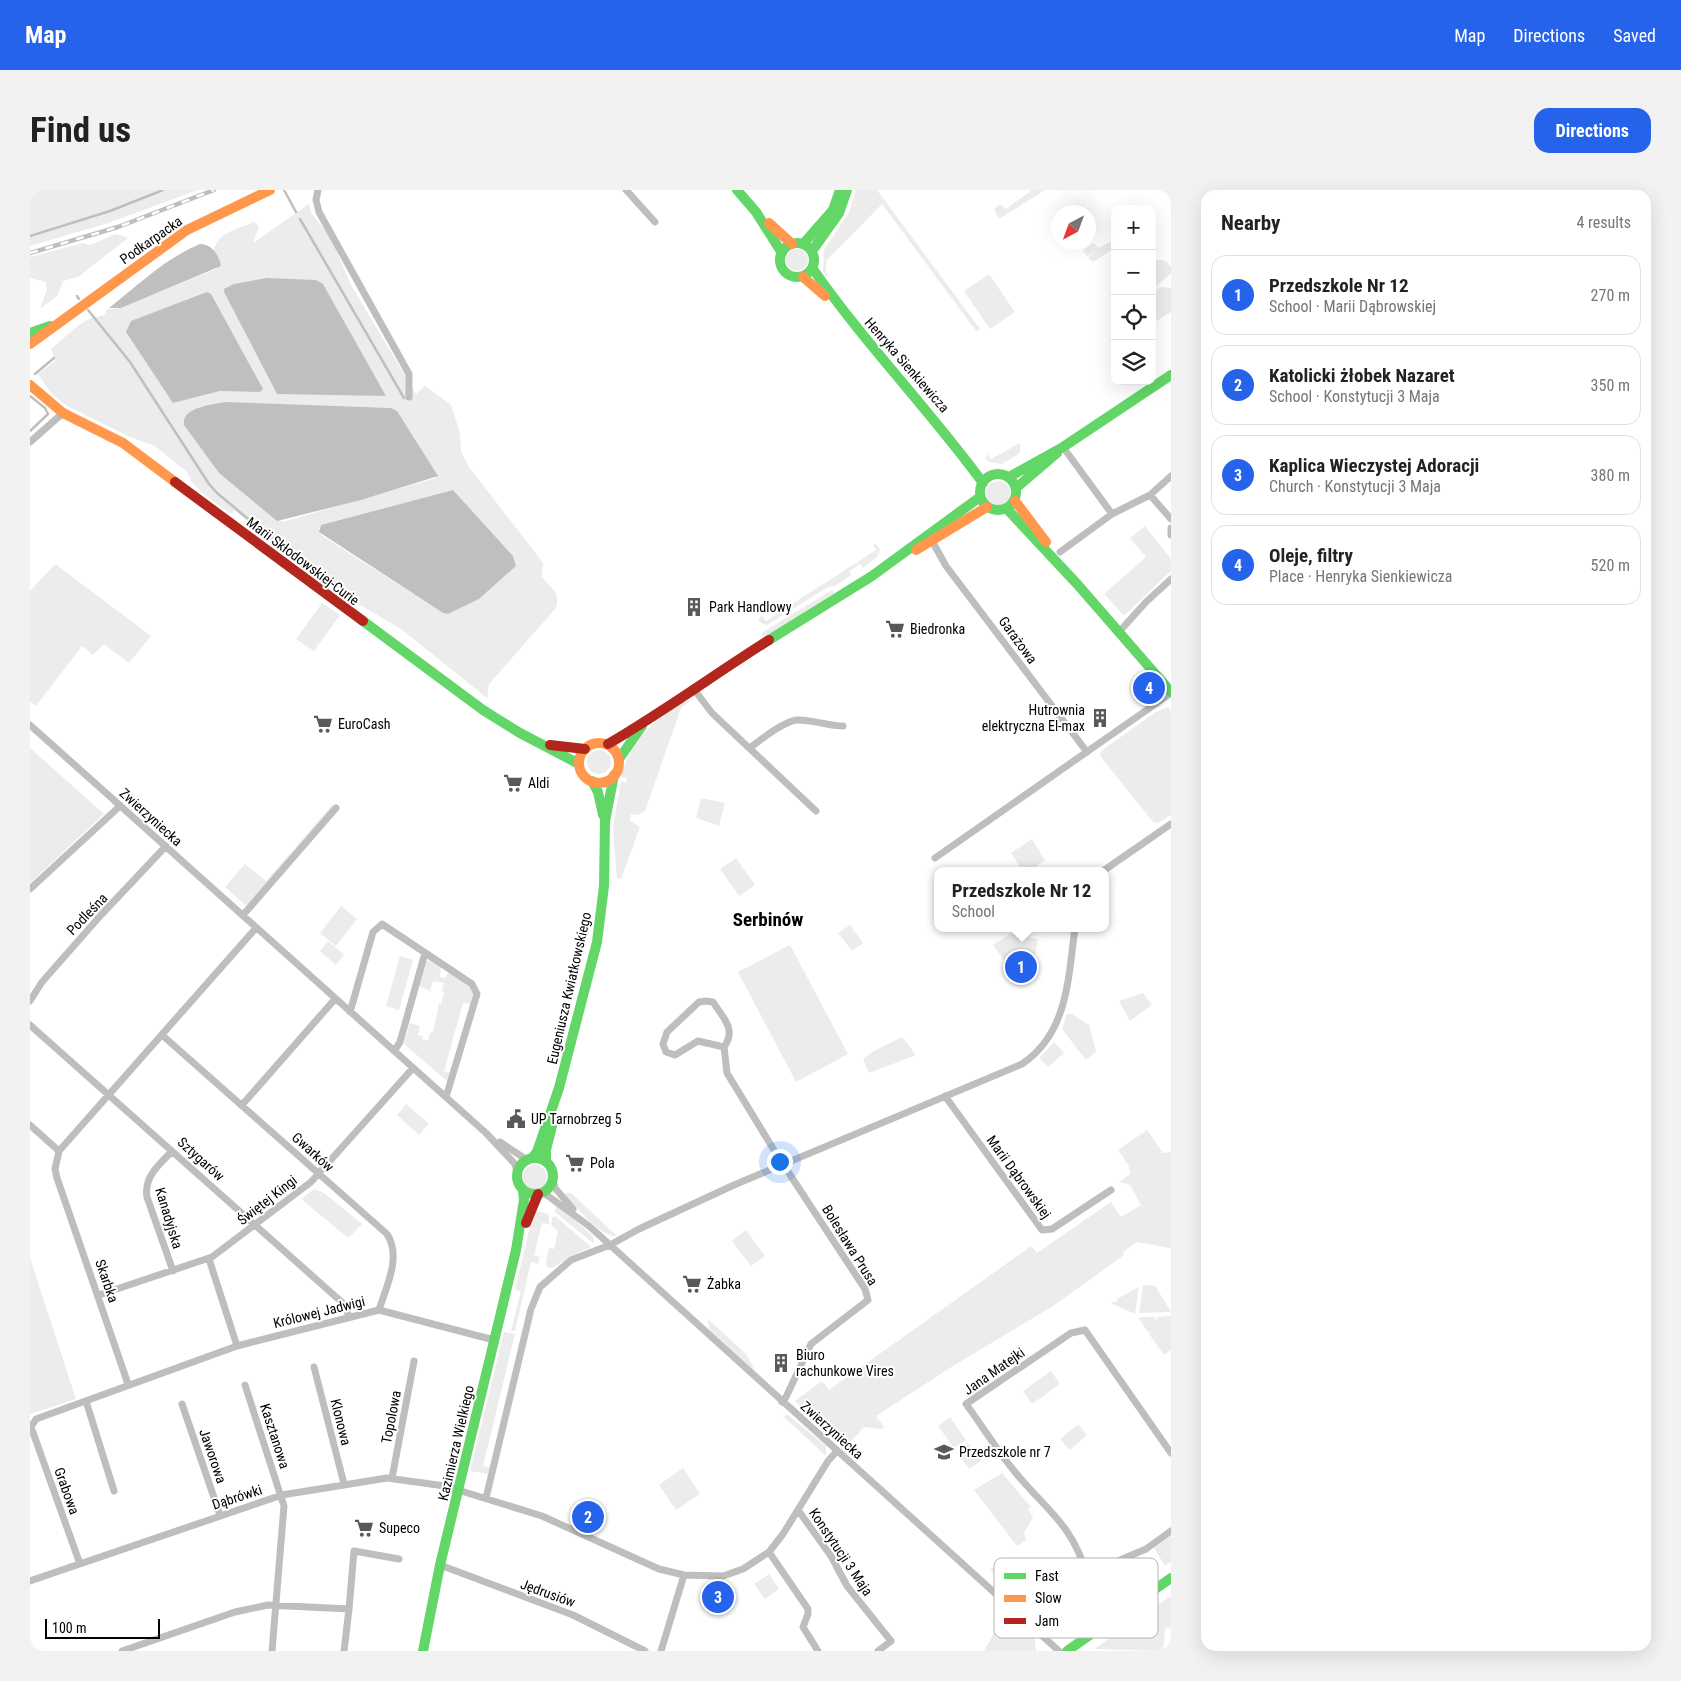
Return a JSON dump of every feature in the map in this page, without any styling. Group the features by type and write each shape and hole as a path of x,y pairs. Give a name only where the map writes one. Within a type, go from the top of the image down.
{"street":[{"name":"Podkarpacka","path":"30,344 188,230 270,190"},
{"path":"318,190 316,200 319,212 408,374 408,397"},
{"path":"626,190 655,222"},
{"path":"737,190 756,212 782,253 780,264 786,274 797,278 803,277 812,269 815,260 812,251 798,244 756,212"},
{"path":"782,253 798,244 833,210 840,190"},
{"path":"812,251 839,213 847,190"},
{"name":"Henryka Sienkiewicza","path":"812,269 844,314 948,434 982,482"},
{"name":"Henryka Sienkiewicza","path":"803,277 844,314"},
{"name":"Podkarpacka","path":"30,333 55,325"},
{"name":"Marii Skłodowskiej-Curie","path":"30,374 34,388 63,414 123,443 418,664 495,718 579,764"},
{"path":"1009,477 1063,447 1171,375"},
{"path":"30,442 63,414"},
{"name":"Henryka Sienkiewicza","path":"948,434 992,475"},
{"path":"1016,488 1063,447"},
{"path":"1063,447 1112,514"},
{"path":"998,474 1009,477 1016,488 1015,501 1007,509 996,511 987,507 980,497 982,482 992,475 998,474"},
{"path":"1060,552 1112,514 1150,495 1171,476"},
{"path":"1150,495 1171,519"},
{"path":"898,559 980,497"},
{"path":"1015,501 1078,585"},
{"path":"605,821 598,792 592,781 582,772 579,764 585,749 595,743 608,744 644,723 693,688 898,559 932,541 987,507"},
{"path":"935,858 1171,692 1078,585 1007,509"},
{"path":"1171,528 1171,535"},
{"name":"Garażowa","path":"932,541 946,566 1087,752"},
{"path":"1119,632 1146,602 1171,579"},
{"path":"693,688 712,713 816,811"},
{"path":"750,748 769,734 796,720 827,726 843,726"},
{"path":"618,759 644,723"},
{"name":"Zwierzyniecka","path":"30,724 486,1133 514,1164 517,1172"},
{"path":"542,744 585,749"},
{"path":"592,781 605,781 614,775 619,765 614,749 608,744"},
{"name":"Eugeniusza Kwiatkowskiego","path":"546,1161 546,1150 559,1088 589,975 600,925 604,881 605,821 614,775"},
{"path":"30,889 120,806"},
{"path":"243,915 336,808"},
{"path":"1109,867 1171,824"},
{"name":"Podleśna","path":"30,1001 42,982 101,915 166,846"},
{"path":"350,1012 373,932 382,924 472,984 477,994 446,1097"},
{"path":"30,1125 59,1150 256,928"},
{"path":"486,1498 531,1309 540,1287 571,1260 610,1245 646,1225 784,1164 1022,1064 1033,1056 1048,1040 1062,1012 1074,932"},
{"path":"394,1051 400,1042 425,953"},
{"path":"242,1105 335,999"},
{"path":"724,1047 698,1041 674,1055 666,1052 663,1044 667,1032 699,1002 706,1000 713,1002 731,1032 730,1040 724,1047 727,1073 784,1164"},
{"name":"Sztygarów","path":"30,1025 110,1094 345,1305 349,1317"},
{"name":"Gwarków","path":"162,1035 390,1239 392,1267 379,1310"},
{"name":"Świętej Kingi","path":"98,1295 209,1259 318,1174 413,1068"},
{"name":"Eugeniusza Kwiatkowskiego","path":"529,1159 537,1152 559,1088"},
{"name":"Marii Dąbrowskiej","path":"945,1096 1042,1230 1052,1229 1111,1190"},
{"name":"Zwierzyniecka","path":"486,1133 519,1157 529,1159"},
{"name":"Skarbka","path":"59,1150 55,1169 60,1187 128,1384"},
{"name":"Kanadyjska","path":"172,1151 151,1174 146,1191 173,1271"},
{"path":"529,1159 546,1161 553,1173 553,1181 541,1194 516,1250 524,1200 523,1190 517,1179 517,1172 529,1159"},
{"name":"Bolesława Prusa","path":"782,1402 811,1344 868,1300 866,1288 784,1164"},
{"name":"Zwierzyniecka","path":"553,1181 560,1195 589,1226 994,1592"},
{"path":"523,1190 541,1194"},
{"name":"Zwierzyniecka","path":"541,1194 589,1226"},
{"name":"Kazimierza Wielkiego","path":"423,1648 440,1565 516,1250"},
{"path":"209,1259 238,1346"},
{"name":"Królowej Jadwigi","path":"31,1426 36,1419 86,1402 128,1384 238,1346 379,1310 494,1340"},
{"name":"Jana Matejki","path":"1082,1558 1062,1521 1020,1478 966,1404 1071,1333 1085,1330 1171,1453"},
{"name":"Topolowa","path":"392,1478 414,1361"},
{"name":"Klonowa","path":"314,1367 344,1484"},
{"name":"Kasztanowa","path":"245,1385 282,1495 284,1518 272,1651"},
{"path":"86,1402 114,1490"},
{"name":"Jaworowa","path":"182,1404 220,1515"},
{"name":"Grabowa","path":"31,1426 80,1564"},
{"name":"Konstytucji 3 Maja","path":"458,1489 542,1516 642,1563 684,1576 710,1577 731,1574 743,1569 769,1552 798,1510 828,1460 837,1451"},
{"name":"Dąbrówki","path":"30,1581 282,1495 392,1478 458,1489"},
{"name":"Konstytucji 3 Maja","path":"798,1510 831,1556 847,1586 891,1641 878,1651"},
{"path":"1124,1558 1146,1549 1171,1531"},
{"path":"344,1651 354,1551 399,1559"},
{"path":"769,1552 808,1609 804,1627 818,1651"},
{"name":"Jędrusiów","path":"440,1565 573,1616 645,1651"},
{"path":"661,1651 684,1576"},
{"path":"1158,1587 1171,1578"},
{"path":"122,1651 235,1612 276,1604 349,1609"},
{"name":"Zwierzyniecka","path":"1045,1638 1059,1651"},
{"path":"1067,1651 1086,1638"}],"shaded area":[{"path":"30,190 198,190 108,223 30,246"},
{"path":"856,190 877,190 980,329 976,331 882,204 826,261 826,273 829,276 826,277 823,270 824,250 849,212"},
{"path":"1032,190 1045,190 999,219 994,209 1000,204 1006,209"},
{"path":"309,204 312,214 330,236 351,285 416,394 425,386 451,405 460,433 461,451 469,467 543,563 542,577 556,595 556,608 489,684 487,698 401,629 340,593 303,566 234,510 232,513 229,513 201,492 192,482 187,472 155,446 130,437 65,405 50,392 38,374 55,361 51,349 80,324 89,319 105,315 107,309 121,308 216,269 220,261 214,250 216,244 224,235 254,222 259,226 253,243","holes":["267,278 323,284 385,396 277,393 224,292","211,294 260,392 220,391 173,403","225,402 391,408 436,478 282,522 219,473 184,425","453,490 513,556 516,566 479,599 448,614 443,613 321,535 319,528 321,525"]},
{"path":"116,234 128,238 78,277 63,281 58,295 40,309 47,289 46,282 30,278 30,257 83,243 90,245"},
{"path":"1111,242 1111,251 1093,262 1088,258 1096,251 1087,257 1083,250 1096,250 1096,246 1098,248"},
{"path":"200,244 208,246 214,251 219,258 221,266 121,308 109,308 164,264"},
{"path":"797,249 805,252 808,260 805,268 797,271 789,268 786,260 789,252"},
{"path":"1156,261 1166,261 1171,267 1171,273 1156,286"},
{"path":"989,274 1015,312 990,329 964,291"},
{"path":"267,278 316,280 323,284 386,396 277,394 224,292 224,289 234,284"},
{"path":"1161,287 1171,288 1171,312 1156,321 1156,295 1156,290"},
{"path":"207,292 211,294 263,389 260,392 220,391 173,403 126,332 131,321"},
{"path":"225,402 391,408 397,411 438,476 361,500 277,521 219,473 184,425 184,419 192,411"},
{"path":"1020,443 1020,453 1002,464 989,462 986,459 987,454 991,459"},
{"path":"998,481 1007,484 1010,493 1007,502 998,505 989,502 986,493 989,484"},
{"path":"453,490 513,556 516,566 479,599 448,614 443,613 319,532 321,525"},
{"path":"1145,526 1171,559 1171,571 1123,615 1104,594 1146,557 1130,538"},
{"path":"876,544 880,550 877,557 863,568 860,564 849,571 851,575 835,586 828,587 767,625 761,623 758,619 762,616 766,621 876,550 873,545"},
{"path":"55,564 151,636 129,663 104,644 93,655 82,646 36,706 30,702 30,591"},
{"path":"832,590 834,593 769,635 761,636 763,632"},
{"path":"322,603 340,615 314,651 296,639"},
{"path":"692,700 681,708 645,811 638,815 631,814 630,821 640,827 621,879 617,879 613,827 621,781 626,783 627,779 620,776 631,751 646,731 669,711 678,705"},
{"path":"1168,707 1171,712 1171,815 1158,823 1153,822 1100,756 1101,751 1156,712"},
{"path":"30,748 104,814 30,883"},
{"path":"599,750 608,753 611,762 608,771 599,774 590,771 587,762 590,753"},
{"path":"701,798 725,803 719,826 696,818"},
{"path":"332,805 334,806 248,904 245,905 225,887 245,864 266,881"},
{"path":"1032,839 1045,860 1035,867 1020,867 1011,853"},
{"path":"736,858 755,885 739,896 720,869"},
{"path":"341,906 357,919 336,946 320,933"},
{"path":"850,925 863,943 852,951 838,933"},
{"path":"1010,934 1038,939 1035,956 1019,981 993,945"},
{"path":"328,941 344,955 336,965 320,951"},
{"path":"790,945 848,1054 796,1082 738,972"},
{"path":"400,956 413,960 399,1010 386,1006"},
{"path":"430,960 441,967 440,977 445,978 449,972 470,987 473,992 471,1004 463,1003 444,1071 451,1073 448,1082 404,1044 410,1023 420,1026 418,1035 423,1036 422,1039 428,1041 430,1033 433,1033 439,1003 441,1004 444,992 442,991 444,983 433,981 430,991 419,986 426,962"},
{"path":"1143,993 1152,1005 1130,1021 1119,1001"},
{"path":"1067,1014 1072,1014 1089,1025 1096,1052 1086,1060 1062,1029"},
{"path":"902,1037 916,1055 869,1073 863,1059 872,1052"},
{"path":"1054,1042 1064,1053 1048,1067 1039,1058"},
{"path":"406,1104 429,1124 419,1135 397,1115"},
{"path":"1147,1130 1163,1153 1171,1152 1171,1247 1137,1242 1123,1252 1124,1255 1053,1306 953,1366 876,1416 884,1427 882,1429 864,1427 846,1447 795,1401 822,1381 829,1390 1031,1246 1037,1253 1111,1202 1121,1217 1141,1205 1130,1185 1119,1182 1130,1174 1129,1166 1118,1150"},
{"path":"535,1165 544,1168 547,1177 544,1186 535,1189 526,1186 523,1177 526,1168"},
{"path":"314,1189 324,1193 362,1224 348,1238 301,1199"},
{"path":"571,1193 617,1236 596,1227 565,1195"},
{"path":"556,1204 593,1236 594,1244 555,1212"},
{"path":"534,1210 549,1214 549,1224 542,1223 534,1255 540,1257 538,1264 531,1262 515,1331 511,1331 521,1291 515,1290"},
{"path":"555,1216 591,1247 569,1257 552,1268 547,1267 546,1262 549,1248 554,1249 558,1231 551,1225 552,1218"},
{"path":"746,1230 765,1256 751,1266 732,1241"},
{"path":"30,1258 76,1399 30,1414"},
{"path":"1151,1285 1156,1287 1171,1312 1139,1313 1143,1286"},
{"path":"1139,1287 1135,1314 1110,1303 1118,1301 1117,1299"},
{"path":"1171,1316 1171,1350 1164,1355 1149,1334 1151,1332 1148,1332 1139,1319 1140,1317 1155,1317 1156,1321 1158,1317"},
{"path":"708,1319 747,1355 755,1371 709,1329"},
{"path":"504,1332 515,1334 483,1466 490,1467 488,1474 470,1471"},
{"path":"1051,1371 1060,1384 1032,1404 1023,1391"},
{"path":"788,1415 826,1446 826,1456 783,1416"},
{"path":"950,1417 966,1440 954,1448 938,1426"},
{"path":"1078,1424 1087,1435 1070,1450 1060,1439"},
{"path":"968,1443 981,1461 969,1469 957,1452"},
{"path":"683,1468 700,1494 676,1510 659,1485"},
{"path":"1002,1473 1031,1507 1028,1509 1033,1518 1024,1533 1026,1540 1017,1546 974,1490"},
{"path":"1171,1536 1171,1562 1165,1566 1154,1548"},
{"path":"769,1574 779,1589 765,1599 754,1584"},
{"path":"1171,1596 1171,1627 1165,1629 1163,1651 1094,1649 1110,1638 1158,1638 1158,1605"},
{"path":"994,1632 994,1638 1033,1638 1035,1640 1036,1651 984,1651"}],"waterway":[{"path":"30,236 110,211 163,190"},
{"path":"284,190 296,212"},
{"path":"300,219 404,398"},
{"path":"88,310 130,362 209,484 217,493 277,543"},
{"path":"35,374 54,358"},
{"path":"30,396 45,408 48,414 30,431"}],"railway":[{"path":"30,253 118,227 214,190"}],"traffic: fast":[{"path":"737,190 756,212 782,253"},
{"path":"803,244 833,210 840,190"},
{"path":"812,251 839,213 847,190"},
{"path":"797,243 804,244 809,248 813,253 814,260 813,267 809,272 804,276 797,277 790,276 785,272 781,267 780,260 781,253 785,248 790,244 797,243"},
{"path":"813,269 854,324 983,483"},
{"path":"30,333 50,326"},
{"path":"1009,477 1063,447 1171,375"},
{"path":"1016,488 1057,453"},
{"path":"998,474 1005,475 1011,479 1015,485 1016,492 1015,499 1011,505 1005,509 998,510 991,509 985,505 981,499 980,492 981,485 985,479 991,475 998,474"},
{"path":"769,640 872,576 980,497"},
{"path":"1007,509 1078,585 1171,692"},
{"path":"363,621 483,710 520,733 579,764"},
{"path":"619,759 642,726"},
{"path":"532,1158 537,1152 559,1088 597,942 604,886 605,821 614,775"},
{"path":"592,781 598,792 603,815"},
{"path":"546,1161 546,1150 552,1126"},
{"path":"535,1158 542,1159 548,1163 552,1169 553,1176 552,1183 548,1189 542,1193 535,1194 528,1193 522,1189 518,1183 517,1176 518,1169 522,1163 528,1159 535,1158"},
{"path":"423,1651 440,1565 516,1250 524,1200 523,1190"},
{"path":"1158,1587 1171,1578"},
{"path":"1067,1651 1086,1638"}],"traffic: slow":[{"path":"30,344 187,230 270,190"},
{"path":"769,223 792,244"},
{"path":"803,277 825,296"},
{"path":"30,385 63,413 123,443 175,482"},
{"path":"1015,501 1046,542"},
{"path":"916,550 987,507"},
{"path":"599,743 613,749 619,763 613,777 599,783 585,777 579,763 585,749 599,743"}],"traffic: jam":[{"path":"175,482 363,621"},
{"path":"608,744 769,640"},
{"path":"550,745 585,749"},
{"path":"526,1223 538,1194"}],"place":[{"name":"Park Handlowy","path":"694,607"},
{"name":"Biedronka","path":"895,629"},
{"name":"Oleje, filtry","path":"1149,688"},
{"name":"Hutrownia elektryczna El-max","path":"1100,718"},
{"name":"EuroCash","path":"323,724"},
{"name":"Aldi","path":"513,783"},
{"name":"Przedszkole Nr 12","path":"1021,967"},
{"name":"UP Tarnobrzeg 5","path":"516,1119"},
{"name":"Pola","path":"575,1163"},
{"name":"Żabka","path":"692,1284"},
{"name":"Biuro rachunkowe Vires","path":"781,1363"},
{"name":"Przedszkole nr 7","path":"944,1452"},
{"name":"Katolicki żłobek Nazaret","path":"588,1517"},
{"name":"Supeco","path":"364,1528"},
{"name":"Kaplica Wieczystej Adoracji","path":"718,1597"}],"district":[{"name":"Serbinów","path":"768,919"}]}
